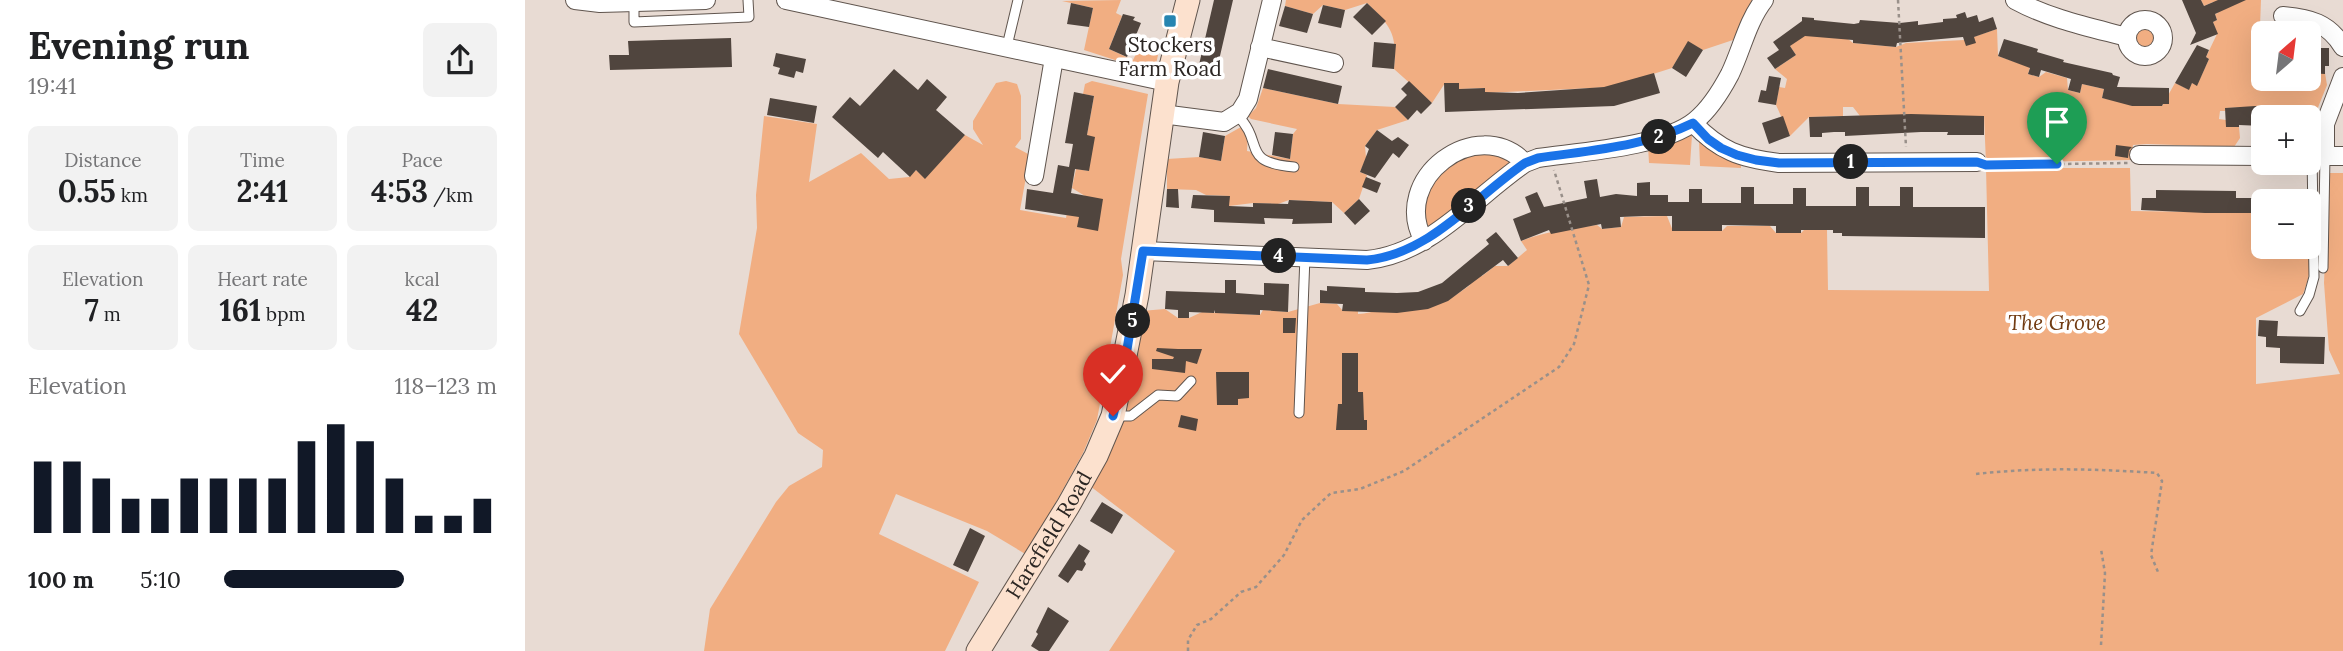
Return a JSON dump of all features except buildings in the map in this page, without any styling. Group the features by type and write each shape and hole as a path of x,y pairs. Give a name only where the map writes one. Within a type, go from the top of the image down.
{"street":[{"path":"575,0 600,3 705,0"},
{"path":"786,0 1167,82"},
{"name":"Harefield Road","path":"978,651 1068,506 1096,456 1113,416 1126,361 1167,82 1188,0"},
{"path":"1162,114 1224,122 1237,115 1248,99 1272,0"},
{"path":"1143,251 1367,260 1384,258 1424,241 1525,163 1551,156 1620,147 1693,123 1719,93 1731,72 1752,18 1764,0"},
{"path":"2015,0 2074,23 2127,37"},
{"path":"2283,16 2314,20 2332,31 2343,47"},
{"path":"1260,47 1333,63"},
{"path":"1034,176 1054,58"},
{"path":"2322,156 2325,124 2343,77"},
{"path":"1693,123 1721,148 1756,160 1779,163 1977,162"},
{"path":"1424,241 1417,229 1415,212 1421,188 1429,172 1452,152 1500,147 1511,150 1525,163"},
{"path":"2139,155 2251,156"}],"lane":[{"path":"634,2 634,22 749,17 748,0"},
{"path":"1007,46 1018,0"},
{"path":"1237,115 1246,124 1252,144 1262,159 1270,164 1294,167"},
{"path":"2322,156 2323,268"},
{"path":"2299,311 2309,295 2314,277 2322,156"},
{"path":"1299,413 1305,257"},
{"path":"1113,416 1132,416 1158,395 1177,396 1191,381"}],"path":[{"path":"1898,0 1907,161"},
{"path":"1977,162 1986,165 2129,163 2139,155"},
{"path":"1188,651 1188,640 1196,625 1212,619 1241,592 1256,587 1284,555 1302,520 1331,493 1360,489 1404,471 1559,368 1574,344 1588,285 1551,156"},
{"path":"1976,474 2009,470 2117,470 2158,473 2162,481 2151,555 2158,572"},
{"path":"2101,549 2105,573 2101,645"}],"green space":[{"path":"1121,0 1116,13 1122,16 1109,49 1133,60 1137,52 1149,51 1158,55 1155,69 1149,71 1084,50 1093,8 1062,1"},
{"path":"1286,0 1752,0 1733,40 1703,50 1688,42 1672,68 1612,87 1485,93 1485,88 1459,89 1459,83 1445,83 1432,103 1394,69 1395,47 1391,32 1367,3 1345,10 1323,5 1313,14 1285,6"},
{"path":"2201,0 2261,0 2260,21 2251,21 2251,91 2321,91 2321,73 2325,73 2327,85 2319,105 2251,105 2226,108 2225,111 2220,111 2219,119 2226,120 2226,127 2239,127 2240,138 2234,147 2147,144 2133,145 2131,160 1986,163 1984,116 1860,116 1853,107 1843,107 1843,116 1809,117 1790,136 1776,105 1779,87 1785,88 1787,79 1775,69 1796,55 1790,46 1801,30 1848,39 1853,43 1896,47 1906,43 1964,40 1997,29 1998,56 2030,67 2028,74 2039,77 2046,72 2067,78 2068,90 2080,93 2082,84 2104,89 2102,98 2130,103 2131,106 2162,106 2175,83 2188,89 2192,83 2197,85 2209,59 2206,57 2217,34 2213,22 2217,20 2215,14 2218,13 2213,2 2204,6"},
{"path":"2145,26 2154,30 2158,39 2154,48 2145,52 2136,48 2132,39 2136,30"},
{"path":"1006,81 1017,84 1021,96 1021,139 1015,147 1030,155 1020,210 1066,218 1068,207 1085,196 1072,188 1076,169 1089,171 1087,135 1094,96 1083,94 1085,84 1092,81 1148,94 1121,259 1123,275 1097,420 1083,453 1027,555 987,531 896,494 879,534 979,582 945,651 704,651 710,609 776,502 789,486 822,467 823,450 798,433 739,334 757,228 756,195 764,116 817,124 809,182 861,153 889,179 909,177 916,170 925,178 965,135 983,145 973,129 973,121 996,83"},
{"path":"1263,88 1338,104 1395,107 1408,120 1377,130 1365,146 1366,158 1360,172 1367,175 1359,199 1344,213 1332,202 1289,200 1278,204 1229,206 1229,196 1206,195 1196,190 1167,189 1167,159 1199,157 1221,161 1225,136 1241,127 1248,132 1247,151 1290,159 1293,134 1297,129 1251,119 1248,116 1256,108"},
{"path":"1692,135 1690,165 1649,163 1648,146"},
{"path":"1699,140 1741,162 1741,168 1700,166"},
{"path":"1499,153 1511,161 1510,165 1431,229 1425,227 1421,211 1435,175 1471,154"},
{"name":"The Grove","path":"1986,168 2130,168 2131,211 2251,213 2251,259 2311,259 2303,294 2256,318 2256,384 2340,374 2329,350 2324,283 2329,173 2343,173 2343,651 1109,651 1175,551 1090,486 1141,311 1165,309 1178,318 1189,318 1202,312 1260,315 1263,310 1288,312 1320,303 1337,304 1343,311 1358,311 1358,314 1428,307 1447,300 1470,285 1468,272 1482,276 1495,266 1508,266 1527,250 1521,241 1548,233 1597,225 1602,229 1621,227 1624,217 1667,216 1673,231 1722,231 1727,226 1770,226 1776,233 1827,230 1828,290 1989,291"}],"place":[{"name":"Stockers Farm Road","path":"1170,21"}],"route":[{"path":"1113,416 1123,374 1143,251 1367,260 1384,258 1396,255 1436,233 1525,163 1538,158 1620,147 1677,131 1693,123 1721,148 1756,160 1779,163 1907,161 1977,162 1986,165 2057,164"}]}
